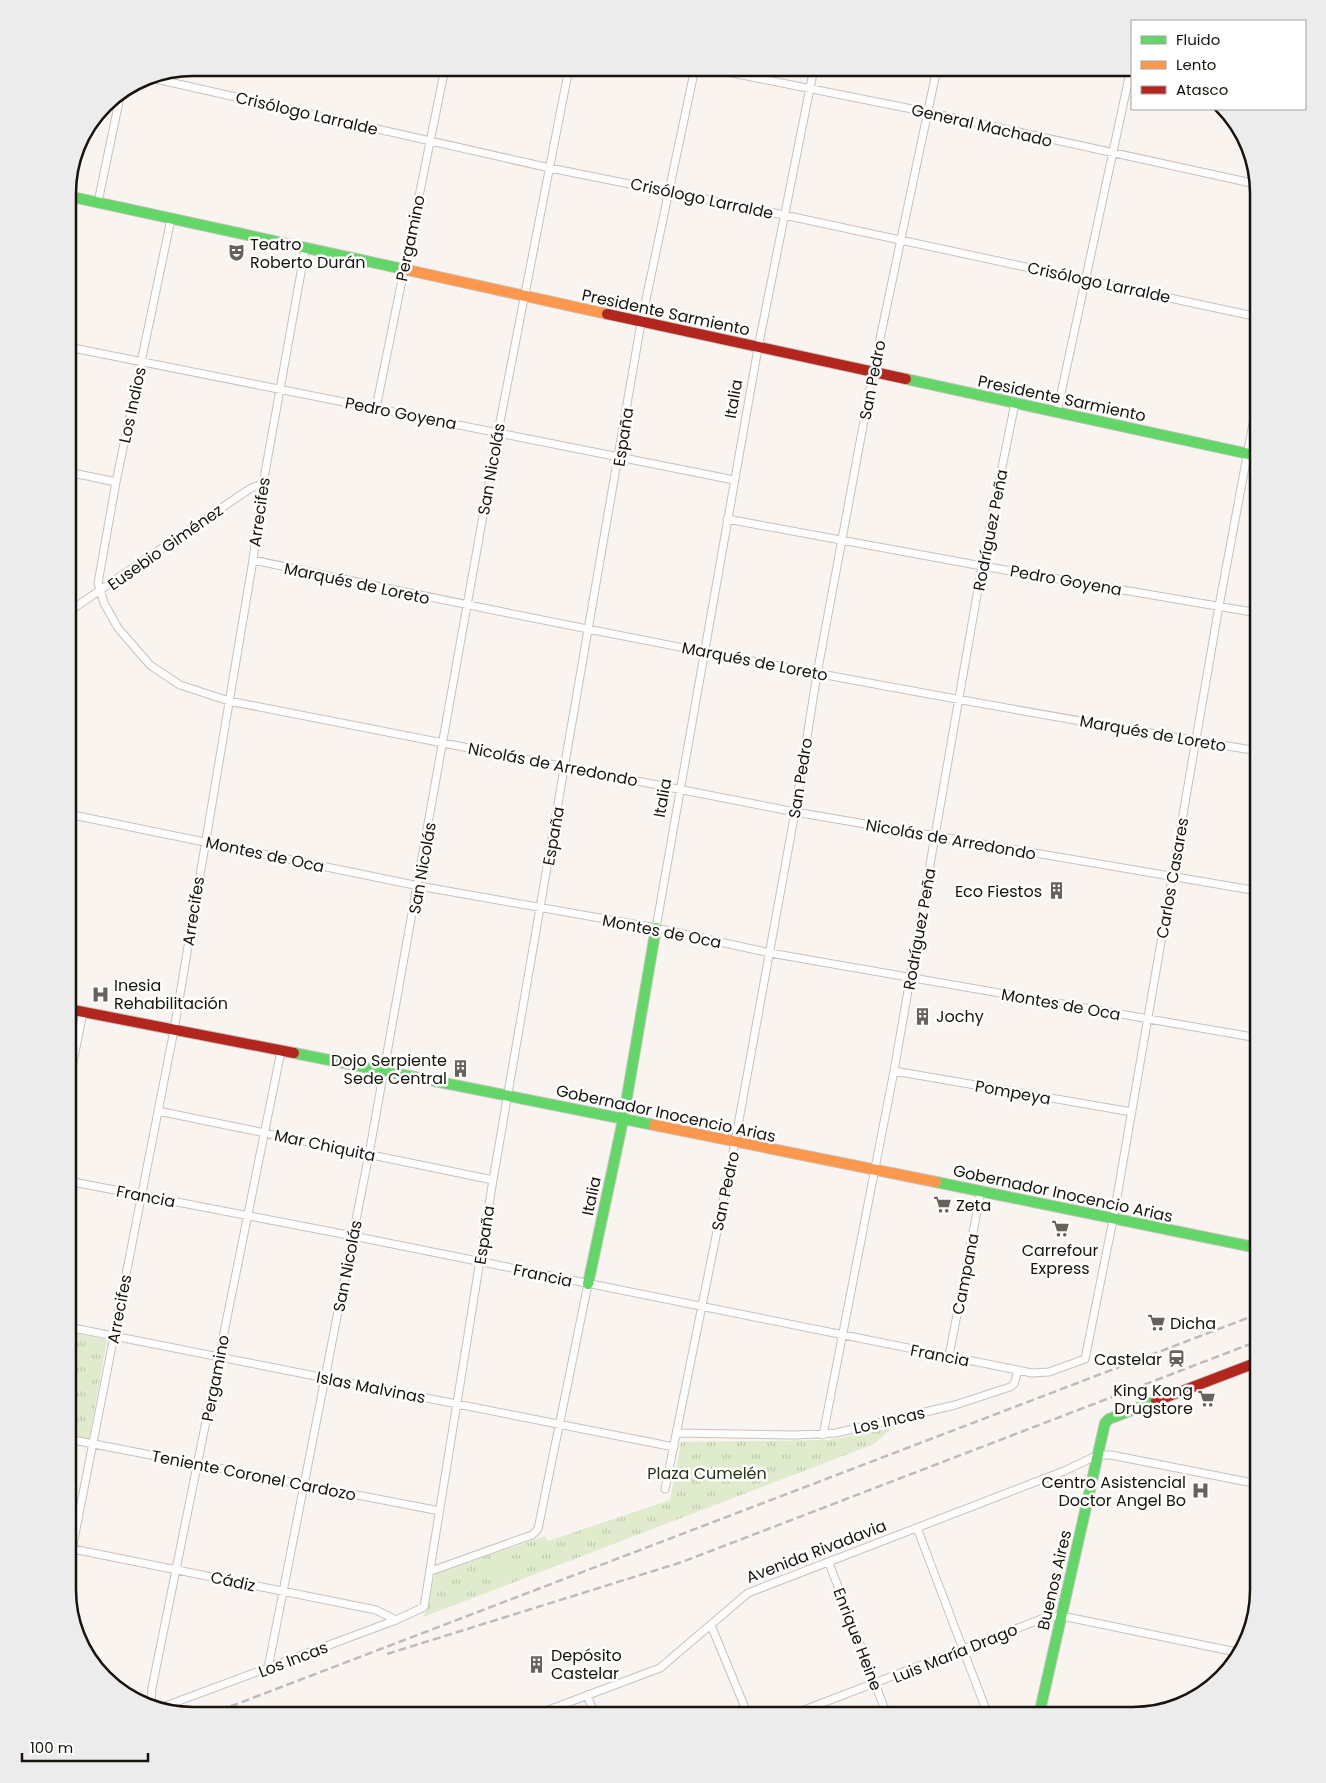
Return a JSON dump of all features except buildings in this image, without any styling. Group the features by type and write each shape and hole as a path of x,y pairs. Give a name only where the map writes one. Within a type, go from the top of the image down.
{"street":[{"name":"Pergamino","path":"376,408 443,77"},
{"name":"San Nicolás","path":"268,1668 369,1154 419,886 498,432 567,77"},
{"name":"España","path":"424,1607 493,1180 620,458 641,323 693,77"},
{"name":"General Machado","path":"751,77 927,112 1249,183"},
{"name":"Italia","path":"431,1571 536,1533 623,1120 679,788 734,480 758,348 812,77"},
{"name":"San Pedro","path":"665,1489 735,1142 795,812 817,674 873,372 935,77"},
{"path":"1057,412 1129,77"},
{"name":"Crisólogo Larralde","path":"163,81 550,168 1085,278 1250,315"},
{"path":"98,202 119,103"},
{"name":"Presidente Sarmiento","path":"77,198 305,250 1250,455"},
{"name":"Los Indios","path":"100,592 99,574 116,482 171,219"},
{"name":"Arrecifes","path":"76,1520 174,1030 253,560 263,484 305,250"},
{"name":"Pedro Goyena","path":"77,349 734,480"},
{"name":"Rodríguez Peña","path":"823,1434 876,1170 982,566 1015,403"},
{"name":"Carlos Casares","path":"1018,1371 1032,1373 1049,1372 1085,1359 1114,1220 1147,1019 1250,438"},
{"path":"77,474 116,482"},
{"name":"Eusebio Giménez","path":"77,607 251,488 263,484"},
{"name":"Pedro Goyena","path":"727,519 982,566 1250,612"},
{"name":"Marqués de Loreto","path":"253,560 468,606 704,650 817,674 1250,750"},
{"name":"Nicolás de Arredondo","path":"100,592 118,628 150,665 180,685 195,692 229,701 795,812 1250,889"},
{"name":"Montes de Oca","path":"77,816 419,886 540,909 656,928 770,953 1250,1037"},
{"name":"Gobernador Inocencio Arias","path":"76,1011 508,1095 1250,1246"},
{"path":"76,1046 83,1012"},
{"name":"Pergamino","path":"151,1699 280,1051"},
{"name":"Pompeya","path":"894,1071 1132,1112"},
{"name":"Mar Chiquita","path":"158,1111 493,1180"},
{"name":"Francia","path":"76,1183 353,1236 1018,1371"},
{"name":"Campana","path":"949,1356 981,1191"},
{"name":"Islas Malvinas","path":"76,1329 674,1447"},
{"name":"Buenos Aires","path":"1041,1707 1105,1422 1250,1365"},
{"name":"Los Incas","path":"677,1433 823,1434 955,1404 1001,1390 1014,1384 1018,1371"},
{"name":"Teniente Coronel Cardozo","path":"76,1441 440,1511"},
{"path":"1098,1455 1110,1455 1250,1482"},
{"name":"Avenida Rivadavia","path":"559,1706 660,1668 748,1593 1071,1469 1098,1455"},
{"path":"917,1528 984,1707"},
{"name":"Cádiz","path":"76,1550 376,1610 396,1620"},
{"name":"Enrique Heine","path":"829,1563 884,1707"},
{"name":"Los Incas","path":"171,1704 396,1620 424,1607"},
{"name":"Luis María Drago","path":"814,1707 875,1685 1044,1618 1062,1616 1232,1651"},
{"path":"711,1625 745,1707"},
{"path":"587,1696 591,1706"}],"green space":[{"path":"76,1334 107,1340 89,1440 76,1438"},
{"name":"Plaza Cumelén","path":"892,1428 874,1444 423,1617 428,1607 435,1574 545,1536 548,1541 670,1500 681,1442 828,1440"},
{"path":"509,1559 513,1570 492,1578 487,1567"}],"railway":[{"path":"231,1706 1250,1317"},
{"path":"387,1654 682,1562 1250,1344"}],"traffic: fast":[{"path":"77,198 403,269"},
{"path":"906,379 1250,454"},
{"path":"588,1284 623,1120 656,928"},
{"path":"294,1053 654,1125"},
{"path":"936,1182 1250,1246"},
{"path":"1041,1707 1105,1423 1109,1419 1156,1401"}],"traffic: slow":[{"path":"403,269 607,314"},
{"path":"654,1125 936,1182"}],"traffic: jam":[{"path":"607,314 906,379"},
{"path":"76,1011 294,1053"},
{"path":"1156,1401 1250,1365"}],"place":[{"name":"Teatro Roberto Durán","path":"236,253"},
{"name":"Eco Fiestos","path":"1056,891"},
{"name":"Inesia Rehabilitación","path":"100,994"},
{"name":"Jochy","path":"922,1016"},
{"name":"Dojo Serpiente Sede Central","path":"461,1069"},
{"name":"Zeta","path":"942,1205"},
{"name":"Carrefour Express","path":"1060,1229"},
{"name":"Dicha","path":"1156,1323"},
{"name":"Castelar","path":"1176,1359"},
{"name":"King Kong Drugstore","path":"1207,1399"},
{"name":"Centro Asistencial Doctor Angel Bo","path":"1200,1491"},
{"name":"Depósito Castelar","path":"537,1664"}]}
